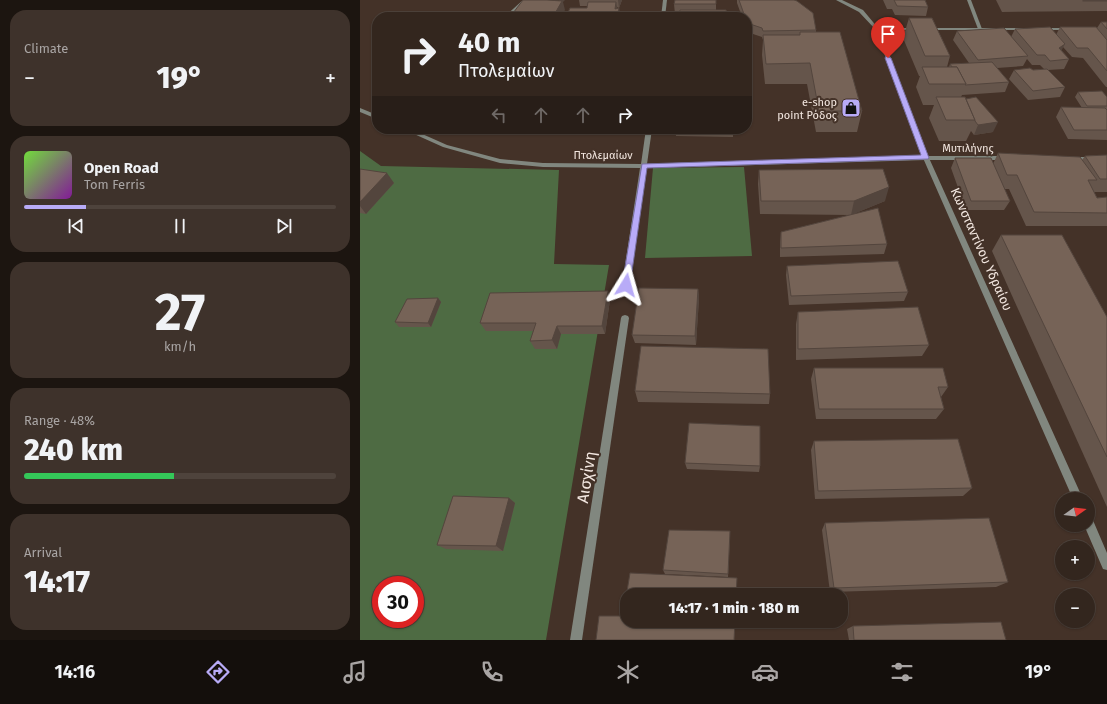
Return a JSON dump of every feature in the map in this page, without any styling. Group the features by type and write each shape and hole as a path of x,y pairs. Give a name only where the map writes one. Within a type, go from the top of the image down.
{"street":[{"path":"512,12 526,0"},
{"path":"664,12 665,0"},
{"name":"Κωνσταντίνου Υδραίου","path":"838,0 861,11 877,29 926,158 1075,492"},
{"path":"969,0 980,29"},
{"path":"877,29 1028,29"},
{"path":"1035,29 1075,29"},
{"path":"360,110 372,115"},
{"name":"Πτολεμαίων","path":"418,134 446,146 500,161 543,165 644,166 926,158"},
{"path":"626,285 648,134"},
{"name":"Μυτιλήνης","path":"926,158 1012,158"},
{"path":"1060,158 1107,159"},
{"name":"Αισχίνη","path":"576,640 625,318"},
{"path":"1092,532 1107,565"}],"green space":[{"path":"360,151 381,166 559,170 554,264 609,265 546,640 360,640"},
{"path":"744,167 752,256 645,258 653,168"}],"building":[{"path":"523,0 562,1 556,12 514,12"},
{"path":"675,0 716,0 716,4 674,4"},
{"path":"739,0 794,0 813,13 816,30 763,31 762,28 752,25 752,12 743,12"},
{"path":"894,0 925,0 928,7 897,6"},
{"path":"1107,0 1107,1 1083,1"},
{"path":"588,2 616,2 615,9 619,8 618,12 568,12 570,8 587,8"},
{"path":"680,10 726,10 727,12 680,12"},
{"path":"909,18 932,18 950,56 925,56"},
{"path":"1101,22 1107,22 1107,29"},
{"path":"1050,27 1065,44 1059,48 1069,59 1050,61 1045,55 1037,55 1015,29"},
{"path":"1060,27 1096,27 1107,40 1107,71 1088,48 1077,48"},
{"path":"1004,28 1028,56 978,60 957,31"},
{"path":"800,32 840,32 862,111 819,111 810,63 766,64 763,35 800,35"},
{"path":"992,62 1009,82 965,85 966,84 957,67 952,67 950,64"},
{"path":"922,67 957,67 966,84 929,84"},
{"path":"1030,68 1033,70 1047,69 1065,87 1033,91 1014,70"},
{"path":"1102,91 1107,97 1107,106 1087,106 1078,92"},
{"path":"936,97 965,97 975,120 946,120"},
{"path":"976,97 998,122 978,125 966,99"},
{"path":"1061,107 1105,108 1107,110 1107,130 1074,130"},
{"path":"998,153 1080,157 1097,180 1088,180 1097,198 1107,197 1107,213 1034,212 1017,175 1007,175"},
{"path":"1107,155 1107,179 1100,179 1085,156"},
{"path":"955,158 991,158 1010,201 971,201"},
{"path":"360,169 387,173 360,202"},
{"path":"883,169 889,187 854,201 761,201 759,170"},
{"path":"878,208 887,244 781,248 781,232"},
{"path":"1001,235 1062,235 1107,317 1107,457"},
{"path":"898,261 908,292 791,296 787,266"},
{"path":"639,288 698,289 695,336 632,335"},
{"path":"608,291 602,326 557,326 552,340 530,341 536,323 480,323 490,293"},
{"path":"438,298 428,323 395,322 407,299"},
{"path":"918,307 929,345 798,349 798,312"},
{"path":"641,346 768,349 770,394 635,391"},
{"path":"814,368 943,368 948,387 938,387 944,409 819,409"},
{"path":"689,423 760,426 760,466 685,463"},
{"path":"958,439 972,488 818,491 814,441"},
{"path":"453,496 509,498 496,546 437,545"},
{"path":"989,518 1008,582 834,588 825,523"},
{"path":"669,530 730,531 728,574 663,570"},
{"path":"630,573 737,578 736,588 628,588"},
{"path":"599,616 620,616 620,628 735,628 734,640 596,640"},
{"path":"1001,622 1006,640 854,640 853,626"}],"place":[{"name":"e-shop point Ρόδος","path":"851,108"}],"route":[{"path":"626,285 644,166 926,158 888,58"}]}
